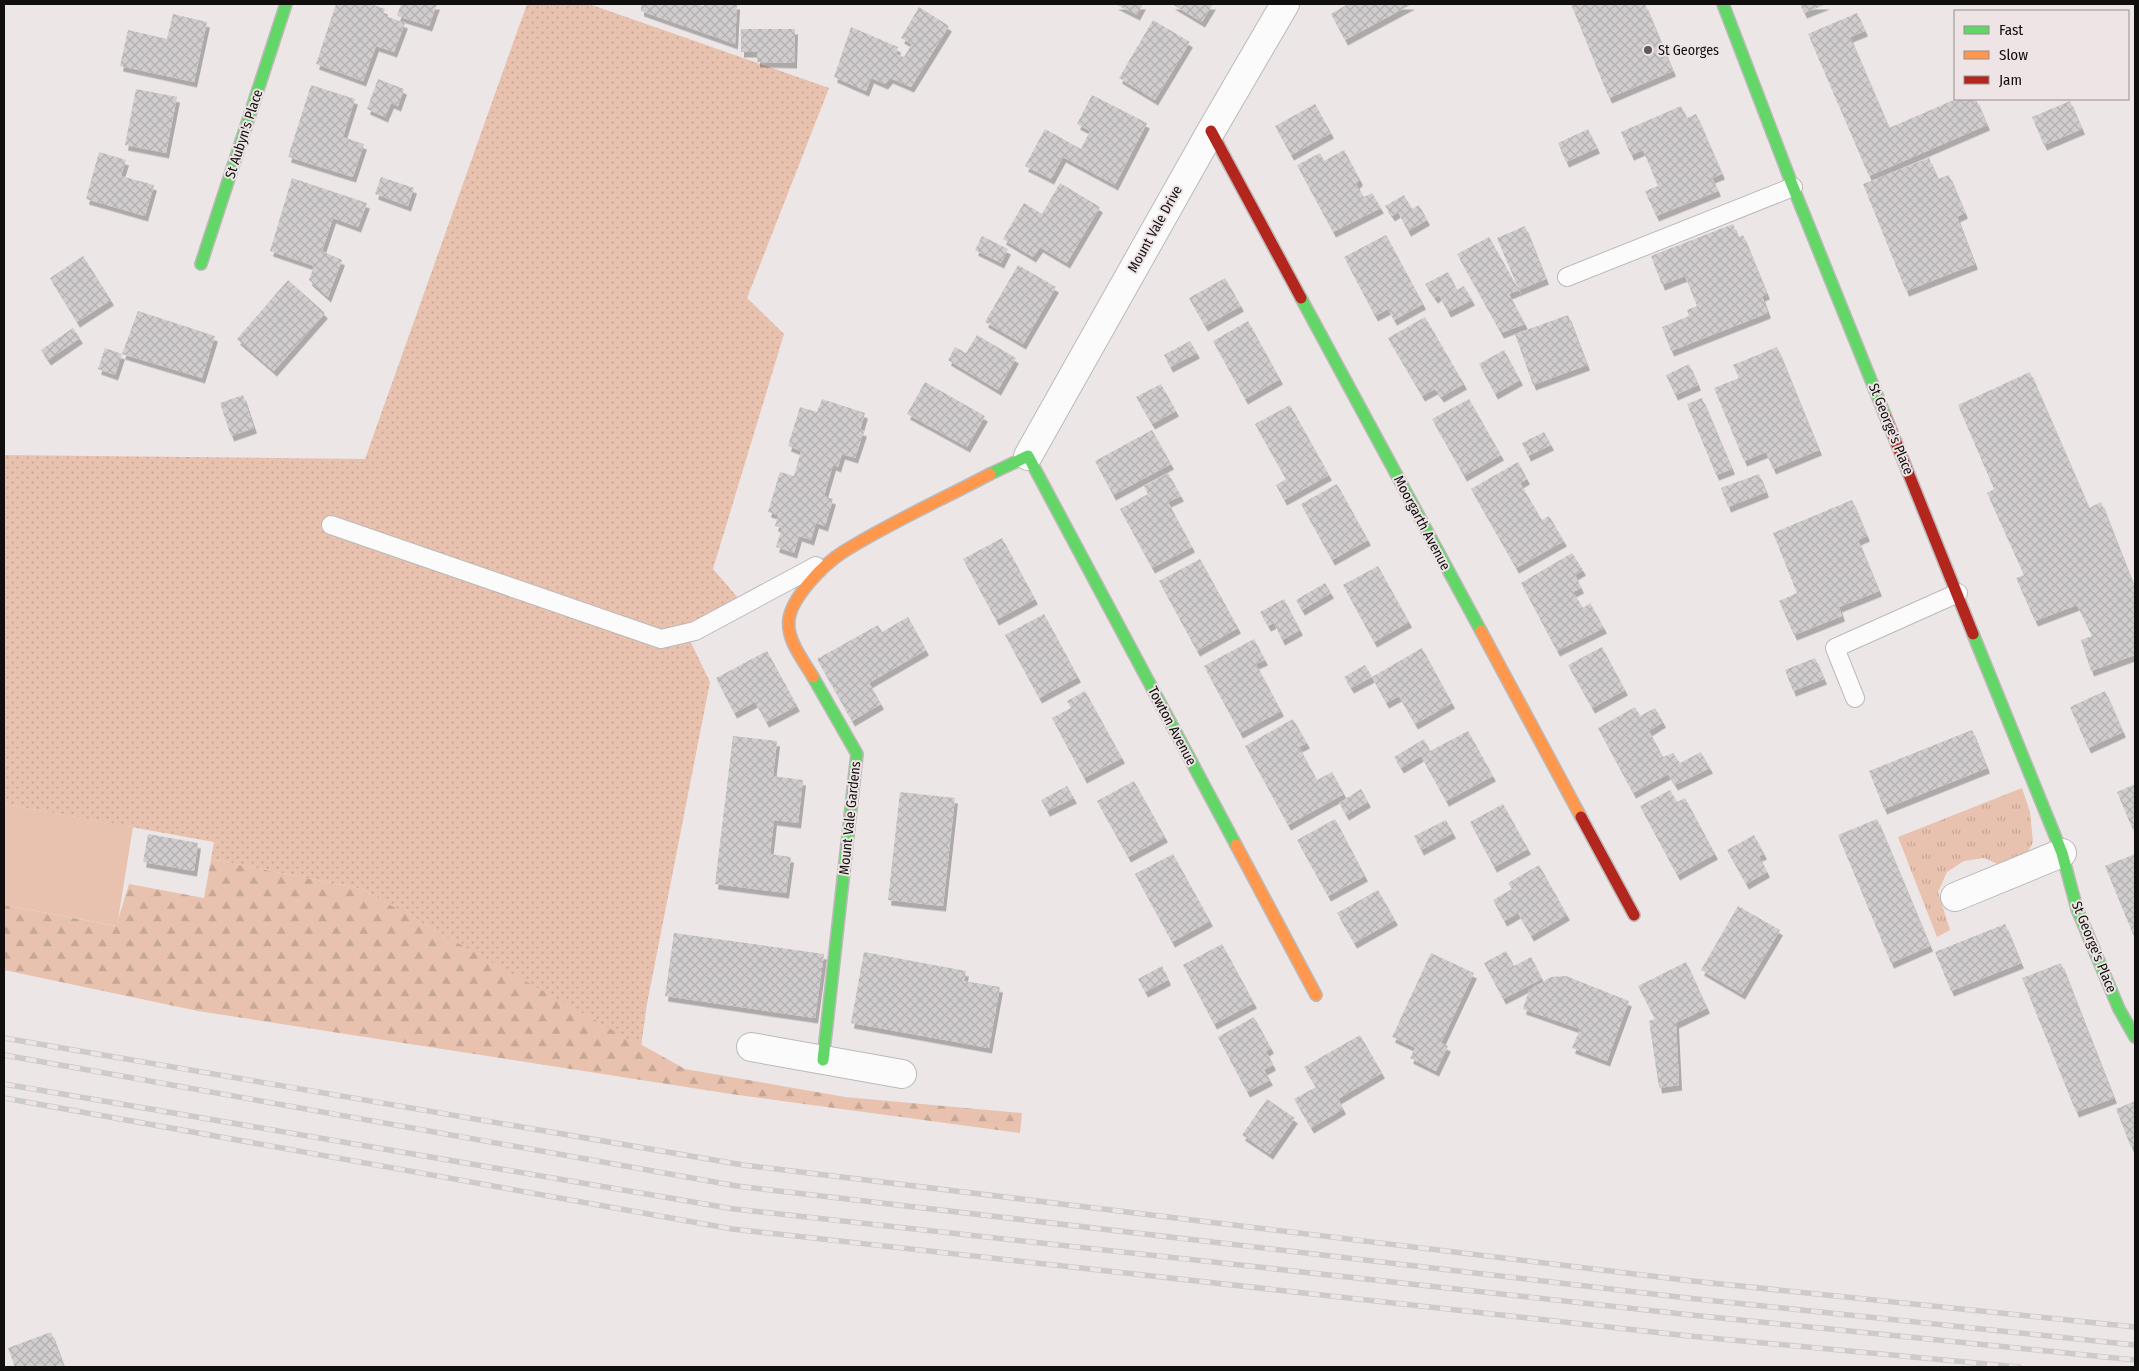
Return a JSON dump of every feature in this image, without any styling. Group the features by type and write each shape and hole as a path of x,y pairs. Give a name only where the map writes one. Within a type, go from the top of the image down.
{"street":[{"name":"St Aubyn's Place","path":"201,264 286,4"},
{"name":"Mount Vale Drive","path":"1028,456 1211,131 1285,4"},
{"name":"St George's Place","path":"1722,4 1793,187 2062,853 2077,909 2119,1009 2135,1037"},
{"name":"Moorgarth Avenue","path":"1211,131 1634,914"},
{"name":"Mount Vale Gardens","path":"823,1060 857,754 791,638 789,619 797,598 810,582 841,553 1014,461 1028,456"},
{"name":"Towton Avenue","path":"1028,456 1316,995"},
{"path":"1955,897 2062,853"},
{"path":"751,1047 902,1074"}],"lane":[{"path":"1567,277 1793,187"},
{"path":"331,525 661,639 695,631 841,553"},
{"path":"1855,698 1835,648 1958,593"}],"green space":[{"path":"527,4 589,4 829,88 747,298 784,334 713,569 740,600 684,628 710,682 647,1004 641,1046 362,889 211,859 214,842 4,804 4,455 365,459"},
{"path":"2022,788 2030,812 2033,842 2024,859 2002,866 1984,858 1964,861 1947,872 1938,892 1950,930 1937,937 1898,837"},
{"path":"4,804 133,827 117,926 4,905"},
{"path":"211,859 362,889 685,1069 845,1097 1022,1113 1020,1133 731,1094 198,1011 4,970 4,905 116,926 129,884 204,898"}],"building":[{"path":"336,4 371,4 385,9 383,15 405,23 394,52 376,46 363,81 316,64"},
{"path":"401,4 437,4 429,26 397,16"},
{"path":"641,4 695,4 704,6 704,4 737,4 735,44 641,11"},
{"path":"1115,4 1143,4 1137,15"},
{"path":"1172,4 1213,4 1202,22"},
{"path":"1348,4 1412,4 1345,40 1331,14"},
{"path":"1571,4 1645,4 1673,71 1609,98"},
{"path":"1800,4 1827,4 1804,13"},
{"path":"919,7 949,26 911,87 890,78 885,84 871,78 866,91 834,77 851,27 898,47 896,54 904,57 912,44 901,38"},
{"path":"1857,13 1865,31 1850,37 1889,128 1954,100 1976,100 1987,125 1869,176 1808,34"},
{"path":"173,14 207,22 194,82 120,66 128,30 167,39"},
{"path":"1153,20 1190,42 1155,100 1119,78"},
{"path":"741,29 795,29 794,63 757,62 757,52 741,52"},
{"path":"378,79 404,89 398,106 391,103 385,117 367,109"},
{"path":"311,85 355,99 343,137 364,144 353,177 288,157"},
{"path":"136,89 177,97 166,153 125,145"},
{"path":"1092,95 1147,123 1115,185 1063,157 1051,179 1025,166 1045,129 1081,149 1090,131 1077,124"},
{"path":"2070,101 2082,129 2044,145 2032,117"},
{"path":"1315,104 1331,133 1291,155 1275,126"},
{"path":"1681,106 1687,118 1696,114 1722,174 1712,178 1718,191 1656,216 1645,191 1658,186 1643,150 1631,155 1621,132"},
{"path":"1588,129 1597,148 1566,162 1558,143"},
{"path":"1344,150 1360,180 1356,184 1364,197 1372,193 1381,208 1333,232 1297,165 1320,153 1324,161"},
{"path":"99,152 126,160 121,176 154,185 145,216 86,199"},
{"path":"1929,158 1938,179 1949,175 1965,213 1957,217 1975,264 1906,291 1863,184"},
{"path":"381,177 414,188 408,206 375,194"},
{"path":"292,178 367,203 358,227 333,218 322,251 342,260 328,297 309,280 314,266 270,251"},
{"path":"1060,183 1100,207 1067,263 1040,247 1033,257 1003,239 1024,203 1042,214"},
{"path":"1404,195 1412,209 1419,205 1427,220 1408,231 1398,212 1392,216 1385,206"},
{"path":"1733,224 1738,237 1743,235 1767,294 1762,296 1768,313 1671,351 1662,327 1689,316 1687,310 1697,306 1685,276 1662,285 1651,256"},
{"path":"1525,226 1546,279 1519,290 1497,238"},
{"path":"1386,235 1423,304 1394,320 1388,309 1375,316 1344,257"},
{"path":"982,236 1008,249 1001,263 975,250"},
{"path":"1489,237 1519,290 1509,294 1525,324 1501,333 1457,254"},
{"path":"83,256 111,300 77,322 50,278"},
{"path":"1018,265 1056,287 1023,344 985,322"},
{"path":"1448,272 1457,290 1464,286 1472,300 1448,312 1439,295 1435,298 1425,284"},
{"path":"1225,278 1241,306 1205,326 1189,298"},
{"path":"288,280 325,313 274,371 237,339"},
{"path":"138,311 215,336 202,378 122,354"},
{"path":"1568,315 1587,365 1533,385 1515,334"},
{"path":"1425,317 1464,384 1441,397 1435,389 1422,396 1388,338"},
{"path":"1248,321 1280,379 1245,399 1213,341"},
{"path":"73,328 80,338 48,360 41,350"},
{"path":"977,335 1016,358 998,390 948,360 955,347 966,353"},
{"path":"1190,341 1197,353 1170,367 1164,355"},
{"path":"1777,347 1819,450 1773,469 1766,452 1744,461 1714,388 1739,378 1733,365"},
{"path":"105,348 122,354 115,375 98,369"},
{"path":"1504,350 1520,380 1495,394 1479,364"},
{"path":"1689,364 1698,385 1675,395 1666,375"},
{"path":"2030,372 2089,508 2101,502 2135,589 2135,655 2091,671 2081,640 2092,636 2077,605 2035,621 2016,578 2024,575 1987,493 1994,489 1958,405"},
{"path":"925,382 985,416 967,447 907,414"},
{"path":"1161,384 1176,411 1152,424 1136,397"},
{"path":"243,395 254,428 231,436 220,403"},
{"path":"1702,398 1732,469 1716,475 1687,404"},
{"path":"822,399 865,413 860,430 864,431 855,458 842,454 838,467 833,465 824,496 833,499 825,526 816,523 811,540 799,536 794,553 776,547 782,528 775,526 778,515 768,512 780,472 794,476 801,451 788,446 800,407 817,412"},
{"path":"1469,399 1501,455 1464,476 1432,419"},
{"path":"1290,405 1329,475 1284,500 1276,485 1286,479 1255,424"},
{"path":"1152,430 1171,464 1113,495 1095,461"},
{"path":"1544,432 1551,445 1528,456 1522,443"},
{"path":"1518,462 1527,479 1520,483 1542,520 1549,516 1564,541 1516,568 1471,489"},
{"path":"1168,473 1181,496 1168,502 1192,547 1152,568 1120,509 1148,494 1144,486"},
{"path":"1759,474 1766,492 1728,507 1721,488"},
{"path":"1337,484 1368,540 1332,560 1301,504"},
{"path":"1852,500 1867,536 1858,540 1879,591 1839,607 1842,616 1794,635 1779,601 1797,593 1773,533"},
{"path":"1002,538 1035,599 996,620 963,559"},
{"path":"1572,553 1583,570 1575,575 1581,588 1573,592 1583,608 1590,603 1604,628 1557,651 1521,583"},
{"path":"1200,559 1238,628 1197,651 1159,581"},
{"path":"1378,566 1409,622 1374,642 1343,585"},
{"path":"1325,583 1331,593 1302,610 1296,600"},
{"path":"1284,599 1300,630 1282,640 1274,623 1268,626 1260,612"},
{"path":"1044,614 1078,677 1039,698 1005,635"},
{"path":"908,617 926,650 869,683 881,704 852,721 817,659 878,625 882,632"},
{"path":"1254,639 1265,660 1256,664 1281,711 1240,733 1204,666"},
{"path":"1602,647 1625,690 1592,708 1568,665"},
{"path":"1422,648 1452,703 1415,724 1399,696 1386,703 1372,677"},
{"path":"767,651 797,706 766,722 755,702 734,713 716,678"},
{"path":"1815,658 1824,679 1793,691 1785,670"},
{"path":"1365,665 1372,677 1351,688 1344,677"},
{"path":"1085,691 1122,758 1084,778 1052,718 1071,708 1067,701"},
{"path":"2105,691 2123,732 2088,748 2070,707"},
{"path":"1635,707 1640,716 1655,708 1663,722 1649,731 1663,757 1673,753 1680,763 1701,752 1710,768 1675,785 1668,774 1633,793 1598,728"},
{"path":"1293,719 1307,743 1299,747 1317,780 1332,772 1344,794 1288,825 1245,746"},
{"path":"1972,730 1987,768 1884,809 1869,771"},
{"path":"1468,731 1493,776 1446,801 1421,756 1401,768 1394,757 1424,739 1430,751"},
{"path":"733,736 777,741 773,776 803,780 798,823 774,820 770,854 791,857 786,893 715,884"},
{"path":"1134,781 1165,837 1128,857 1097,801"},
{"path":"2135,784 2135,829 2133,830 2117,792"},
{"path":"1067,786 1074,798 1047,811 1041,800"},
{"path":"1361,789 1368,802 1346,815 1339,803"},
{"path":"1670,790 1677,802 1685,798 1715,854 1677,875 1640,806"},
{"path":"900,792 955,798 943,906 888,900"},
{"path":"1503,804 1528,849 1494,867 1470,822"},
{"path":"1335,819 1365,876 1328,896 1297,840"},
{"path":"1877,819 1930,946 1891,963 1838,835"},
{"path":"1446,820 1453,833 1421,850 1414,836"},
{"path":"148,834 198,843 194,871 143,862"},
{"path":"1754,835 1764,854 1759,856 1767,872 1746,884 1727,850"},
{"path":"1173,854 1210,921 1172,942 1135,874"},
{"path":"2135,854 2135,939 2105,866"},
{"path":"1539,865 1567,915 1531,936 1518,913 1504,921 1493,900 1512,889 1508,883"},
{"path":"1378,890 1395,920 1354,943 1337,913"},
{"path":"1738,906 1780,930 1742,994 1701,970"},
{"path":"2005,924 2021,963 1951,991 1935,952"},
{"path":"674,933 824,954 815,1018 665,996"},
{"path":"1222,944 1254,1003 1214,1024 1183,965"},
{"path":"1506,951 1514,966 1531,957 1542,979 1503,999 1484,963"},
{"path":"864,952 966,971 964,981 1000,987 989,1048 851,1023"},
{"path":"1431,953 1474,973 1441,1043 1448,1046 1436,1071 1410,1058 1415,1048 1392,1037"},
{"path":"1686,962 1707,1008 1676,1023 1679,1085 1659,1088 1649,1021 1655,1019 1638,986"},
{"path":"2061,963 2114,1098 2076,1112 2022,978"},
{"path":"1162,966 1168,980 1145,992 1138,979"},
{"path":"1566,976 1629,1001 1607,1061 1572,1048 1580,1029 1523,1009 1529,990 1551,977"},
{"path":"1254,1017 1271,1048 1266,1051 1273,1065 1264,1070 1270,1080 1247,1092 1218,1037"},
{"path":"1360,1035 1382,1073 1338,1099 1343,1109 1311,1128 1294,1099 1316,1087 1304,1067"},
{"path":"1267,1099 1295,1118 1270,1154 1242,1135"},
{"path":"2135,1101 2135,1145 2131,1147 2116,1109"},
{"path":"51,1332 64,1367 15,1367 8,1348"}],"railway":[{"path":"4,1038 743,1165 1692,1281 2135,1327"},
{"path":"4,1055 737,1186 1687,1298 2135,1345"},
{"path":"4,1084 734,1209 1691,1315 2135,1360"},
{"path":"4,1098 732,1229 1689,1336 2019,1367"}],"traffic: fast":[{"path":"201,264 286,4"},
{"path":"1723,4 1793,187 1885,415"},
{"path":"1301,298 1481,631"},
{"path":"990,474 1028,456 1236,845"},
{"path":"1973,634 2062,853 2077,909 2119,1009 2135,1037"},
{"path":"813,677 857,754 823,1060"}],"traffic: slow":[{"path":"813,677 796,650 790,635 789,619 791,610 802,591 827,564 843,552 897,521 990,474"},
{"path":"1481,631 1581,817"},
{"path":"1236,845 1316,995"}],"traffic: jam":[{"path":"1211,131 1301,298"},
{"path":"1885,415 1973,634"},
{"path":"1581,817 1634,915"}],"place":[{"name":"St Georges","path":"1648,50"}]}
